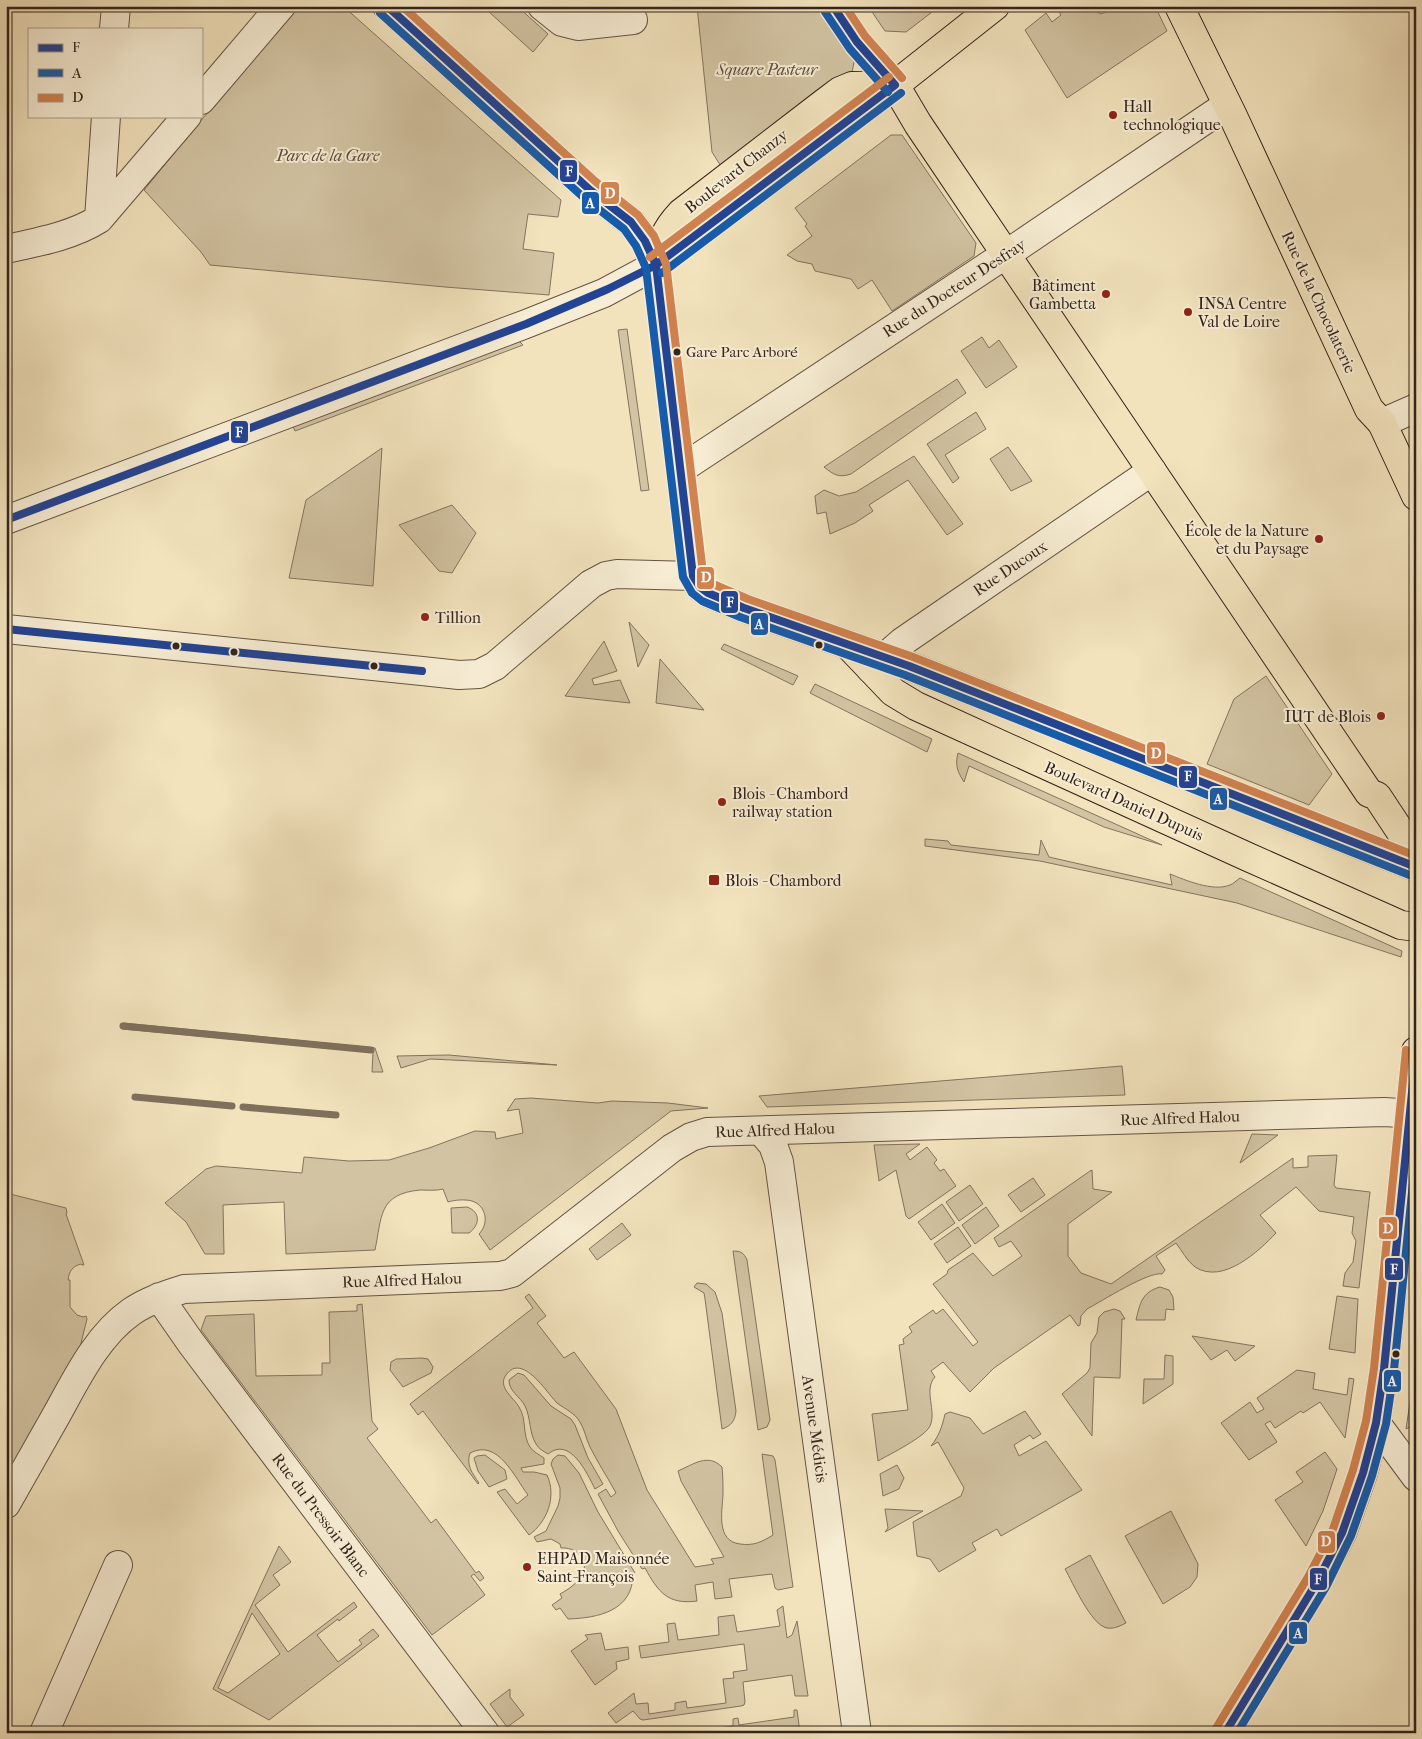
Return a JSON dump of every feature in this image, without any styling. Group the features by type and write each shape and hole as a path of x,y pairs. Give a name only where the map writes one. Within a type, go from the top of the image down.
{"main road":[{"path":"387,6 590,190 631,222 645,241 656,265 693,576"},
{"path":"833,6 857,42 895,85 940,157 1369,793 1377,796 1416,855"},
{"name":"Boulevard Chanzy","path":"656,265 895,85 995,6"},
{"name":"Rue de la Chocolaterie","path":"1179,6 1369,409 1382,423 1416,496"},
{"name":"Boulevard Daniel Dupuis","path":"693,576 700,587 708,592 744,608 849,646 878,664 893,692 916,706 1392,921 1416,927"},
{"path":"878,664 909,666 1416,867"},
{"path":"1225,1733 1317,1582 1342,1533 1363,1473 1376,1423 1384,1369 1413,1114 1416,1052"}],"street":[{"path":"114,28 116,6"},
{"path":"202,99 281,6"},
{"path":"542,6 562,22 578,26 633,20"},
{"name":"Rue du Docteur Desfray","path":"681,470 1227,105"},
{"path":"99,219 106,118"},
{"path":"6,249 48,240 90,225 99,219 185,118"},
{"path":"6,520 604,293 656,265"},
{"path":"1382,423 1416,408"},
{"name":"Rue Ducoux","path":"878,664 902,642 1152,471"},
{"path":"6,629 422,672 459,675 479,674 495,666 591,584 606,576 617,574 693,576"},
{"name":"Rue Alfred Halou","path":"6,1504 89,1358 109,1332 131,1313 159,1297 184,1289 500,1276 521,1267 672,1148 692,1137 708,1132 1384,1112 1413,1114"},
{"name":"Avenue Médicis","path":"761,1131 772,1146 779,1162 857,1733"},
{"name":"Rue du Pressoir Blanc","path":"159,1297 197,1351 485,1733"},
{"path":"1376,1423 1416,1477"},
{"path":"44,1733 118,1565"}],"green space":[{"name":"Parc de la Gare","path":"295,6 343,6 561,200 558,217 528,214 523,249 554,253 549,295 210,265 201,252 144,190"},
{"path":"489,6 517,6 548,34 533,52 488,11"},
{"name":"Square Pasteur","path":"697,6 818,6 855,58 849,86 729,179 712,152"},
{"path":"868,6 940,6 906,32 885,31"},
{"path":"1055,6 1093,6 1101,14 1120,6 1155,6 1167,31 1067,98 1025,30 1046,13 1052,22 1061,15"},
{"path":"891,135 902,135 976,243 974,256 892,311 872,280 858,289 851,279 815,271 812,264 797,261 787,255 812,236 805,226 807,224 795,208"},
{"path":"627,329 649,490 641,491 618,330"},
{"path":"982,337 989,348 999,340 1017,367 986,388 961,351"},
{"path":"517,339 523,345 295,431 292,424"},
{"path":"957,379 966,393 851,474 837,475 824,467"},
{"path":"976,412 986,429 945,455 959,478 953,483 927,444"},
{"path":"1008,447 1032,481 1011,491 990,459"},
{"path":"382,448 373,586 289,578 306,500"},
{"path":"914,456 963,524 947,535 908,480 869,505 873,511 855,523 830,534 826,512 817,514 815,496 824,490 839,496 856,492"},
{"path":"452,505 476,533 452,573 439,571 399,525"},
{"path":"629,622 649,645 638,667"},
{"path":"604,641 617,671 592,679 594,685 620,680 630,703 565,696"},
{"path":"724,644 798,676 793,685 721,649"},
{"path":"660,659 704,710 656,703"},
{"path":"1266,676 1332,774 1309,805 1207,764 1234,699"},
{"path":"815,684 932,739 927,752 810,693"},
{"path":"958,753 1162,845 1104,827 969,766 964,782 957,768"},
{"path":"925,839 948,841 951,845 1039,855 1041,840 1049,857 1172,885 1170,874 1199,884 1216,887 1230,885 1240,878 1402,951 1401,957 1237,903 1040,861 925,846"},
{"path":"123,1023 375,1048 383,1072 372,1072 373,1052 122,1029"},
{"path":"449,1055 557,1065 430,1059 401,1068 397,1056"},
{"path":"1122,1066 1125,1095 767,1107 759,1096"},
{"path":"531,1098 598,1103 612,1101 668,1103 708,1108 671,1111 490,1250 479,1234 485,1220 481,1207 469,1200 448,1202 443,1189 406,1192 396,1196 389,1202 381,1218 375,1250 286,1254 284,1202 223,1205 224,1254 205,1254 186,1222 165,1203 206,1169 216,1166 302,1173 304,1157 349,1161 389,1160 475,1131 495,1132 496,1139 523,1133 519,1109 507,1111 515,1099"},
{"path":"1252,1134 1278,1135 1240,1163"},
{"path":"920,1144 906,1154 910,1160 927,1147 937,1160 934,1163 940,1171 944,1169 956,1186 909,1219 906,1216 896,1170 879,1181 874,1145"},
{"path":"1337,1155 1334,1185 1336,1188 1370,1192 1359,1288 1343,1286 1345,1273 1353,1262 1356,1241 1352,1233 1354,1217 1319,1211 1296,1187 1260,1215 1276,1233 1240,1264 1217,1272 1206,1271 1192,1265 1176,1243 1156,1256 1165,1270 1162,1274 1147,1277 1087,1309 1081,1316 1080,1325 1078,1326 1070,1315 994,1368 970,1392 943,1362 931,1371 935,1377 930,1388 932,1420 930,1426 915,1440 878,1461 872,1414 908,1410 899,1345 904,1344 903,1339 912,1332 909,1327 933,1310 936,1314 943,1309 973,1346 978,1342 933,1284 947,1274 948,1270 973,1253 993,1276 1022,1256 1011,1241 999,1247 994,1238 1090,1171 1092,1170 1093,1189 1112,1192 1068,1224 1068,1256 1081,1273 1111,1284 1293,1158 1293,1168 1308,1167 1308,1156"},
{"path":"1033,1178 1045,1195 1021,1212 1008,1195"},
{"path":"970,1185 983,1204 959,1221 946,1202"},
{"path":"6,1193 66,1208 66,1214 84,1265 76,1266 69,1274 70,1307 77,1315 86,1316 87,1319 80,1347 6,1476"},
{"path":"942,1204 955,1223 931,1240 918,1222"},
{"path":"467,1207 472,1209 477,1215 477,1223 473,1230 469,1233 452,1233 451,1208"},
{"path":"986,1207 999,1226 975,1244 962,1225"},
{"path":"622,1223 631,1235 597,1260 589,1249"},
{"path":"958,1227 971,1246 947,1263 934,1244"},
{"path":"733,1251 742,1253 747,1260 770,1420 767,1427 758,1430"},
{"path":"697,1283 706,1284 715,1292 722,1313 736,1411 732,1423 722,1429 704,1293 694,1287"},
{"path":"1160,1287 1169,1290 1173,1297 1174,1310 1166,1309 1165,1320 1136,1320 1143,1299 1149,1292"},
{"path":"529,1294 546,1316 537,1323 564,1358 574,1352 616,1409 647,1490 695,1567 714,1564 711,1559 724,1557 681,1481 678,1471 706,1460 717,1463 722,1467 722,1525 724,1532 732,1542 753,1544 773,1535 762,1454 773,1456 793,1587 778,1590 775,1588 772,1574 729,1579 732,1597 715,1599 713,1582 695,1585 697,1601 678,1601 665,1595 645,1568 642,1569 598,1494 606,1489 611,1497 616,1493 590,1447 580,1422 573,1414 557,1403 534,1377 527,1371 519,1368 512,1369 506,1375 504,1384 507,1392 521,1412 530,1447 544,1458 544,1464 521,1468 523,1472 547,1475 551,1492 545,1516 529,1535 497,1492 505,1489 517,1504 528,1495 505,1462 489,1451 480,1450 470,1453 469,1465 478,1484 423,1411 418,1415 410,1404 533,1308 525,1297"},
{"path":"1337,1296 1358,1299 1355,1353 1329,1349"},
{"path":"362,1304 372,1421 378,1429 367,1438 431,1523 436,1519 476,1573 479,1571 484,1578 480,1581 474,1574 471,1576 485,1595 432,1635 201,1330 206,1316 254,1314 256,1376 322,1375 322,1363 330,1363 329,1312 357,1311 357,1305"},
{"path":"1114,1309 1120,1311 1125,1319 1122,1319 1120,1378 1094,1377 1092,1436 1062,1394 1087,1373 1090,1368 1091,1343 1097,1333 1099,1317 1104,1312"},
{"path":"1192,1336 1255,1346 1235,1361 1227,1350 1211,1360"},
{"path":"1165,1355 1173,1356 1173,1384 1143,1404 1144,1379 1164,1379"},
{"path":"396,1359 428,1359 433,1367 431,1373 403,1387 390,1370 391,1362"},
{"path":"1416,1362 1412,1426 1406,1429"},
{"path":"1297,1370 1315,1373 1313,1389 1347,1395 1349,1378 1354,1379 1345,1438 1320,1402 1303,1413 1301,1411 1275,1428 1270,1421 1265,1424 1277,1442 1249,1460 1221,1423 1250,1402 1257,1413 1264,1409 1257,1398"},
{"path":"518,1373 524,1375 551,1406 571,1419 588,1458 603,1484 595,1489 582,1466 570,1453 564,1450 556,1450 548,1454 537,1446 532,1435 525,1406 509,1384 509,1380"},
{"path":"1025,1411 1041,1434 1033,1439 1030,1435 1014,1445 1019,1456 1046,1441 1082,1490 1001,1536 997,1529 972,1543 976,1550 939,1572 930,1559 917,1556 913,1522 961,1496 964,1488 938,1442 931,1446 940,1431 945,1414 950,1412 970,1418 983,1434"},
{"path":"1325,1452 1337,1469 1323,1511 1306,1546 1275,1500 1303,1482 1296,1472"},
{"path":"485,1455 505,1470 507,1479 489,1487 478,1471 474,1458"},
{"path":"558,1455 565,1456 579,1473 598,1512 635,1573 633,1574 627,1596 620,1604 612,1610 591,1617 568,1619 560,1608 556,1610 552,1605 562,1598 560,1594 581,1577 584,1563 580,1554 571,1549 561,1548 560,1544 551,1539 537,1542 534,1537 546,1531 558,1506 560,1488 551,1464"},
{"path":"897,1465 904,1478 899,1489 883,1496 880,1474"},
{"path":"885,1509 923,1511 885,1532 888,1528"},
{"path":"1171,1511 1198,1564 1197,1577 1190,1587 1163,1604 1125,1536"},
{"path":"279,1546 291,1562 273,1575 280,1585 255,1605 288,1652 354,1602 357,1607 317,1635 338,1662 362,1644 359,1640 373,1629 379,1636 269,1720 213,1689","holes":["252,1613 280,1654 228,1693 218,1688"]},
{"path":"1090,1555 1126,1623 1112,1628 1101,1625 1089,1612 1065,1569"},
{"path":"783,1606 787,1638 792,1635 797,1621 808,1696 795,1696 792,1675 743,1682 745,1702 741,1706 643,1720 633,1711 616,1723 608,1713 634,1693 636,1704 648,1703 649,1714 675,1710 675,1703 686,1701 687,1708 726,1703 723,1679 734,1678 733,1672 747,1670 744,1644 641,1658 639,1646 669,1642 667,1624 675,1623 678,1640 719,1635 718,1617 734,1615 737,1632 780,1626 777,1610"},
{"path":"601,1633 605,1650 628,1647 629,1659 616,1662 617,1669 595,1685 571,1651 588,1639 585,1635"},
{"path":"510,1689 510,1697 524,1715 507,1727 490,1704"},
{"path":"794,1710 797,1710 800,1733 683,1733 733,1726 733,1719 738,1718 739,1725 794,1717"}],"waterway":[{"path":"123,1026 371,1050"},
{"path":"135,1097 232,1106"},
{"path":"243,1107 336,1115"}],"transit line":[{"name":"F","path":"387,6 590,190 631,222 645,241 656,265 693,576 700,587 708,593 744,608 909,666 1416,867"},
{"name":"D","path":"402,6 596,182 638,215 654,236 666,264 703,573 707,580 748,599 913,657 1416,856"},
{"name":"F","path":"833,6 857,42 895,85"},
{"name":"D","path":"845,6 865,36 902,78"},
{"name":"A","path":"825,12 850,49 888,92"},
{"name":"A","path":"380,13 583,197 624,229 636,246 646,268 683,577 692,593 702,601 740,617 905,675 1412,876"},
{"name":"D","path":"650,257 889,77"},
{"name":"F","path":"6,520 526,324 608,289 656,265 895,85"},
{"name":"A","path":"662,273 901,93"},
{"name":"F","path":"6,629 422,671"},
{"name":"D","path":"1216,1728 1308,1577 1333,1529 1353,1470 1366,1421 1374,1368 1406,1050"},
{"name":"F","path":"1225,1733 1317,1582 1342,1533 1363,1473 1376,1423 1384,1369 1416,1053"},
{"name":"A","path":"1237,1733 1326,1587 1351,1536 1372,1476 1386,1424 1394,1370 1416,1153"}],"place":[{"name":"Hall technologique","path":"1113,115"},
{"name":"Bâtiment Gambetta","path":"1106,294"},
{"name":"INSA Centre Val de Loire","path":"1188,312"},
{"name":"Gare Parc Arboré","path":"677,352"},
{"name":"École de la Nature et du Paysage","path":"1319,539"},
{"name":"Tillion","path":"425,617"},
{"name":"IUT de Blois","path":"1381,716"},
{"name":"Blois - Chambord railway station","path":"722,802"},
{"name":"Blois - Chambord","path":"714,880"},
{"name":"EHPAD Maisonnée Saint-François","path":"527,1567"}]}
